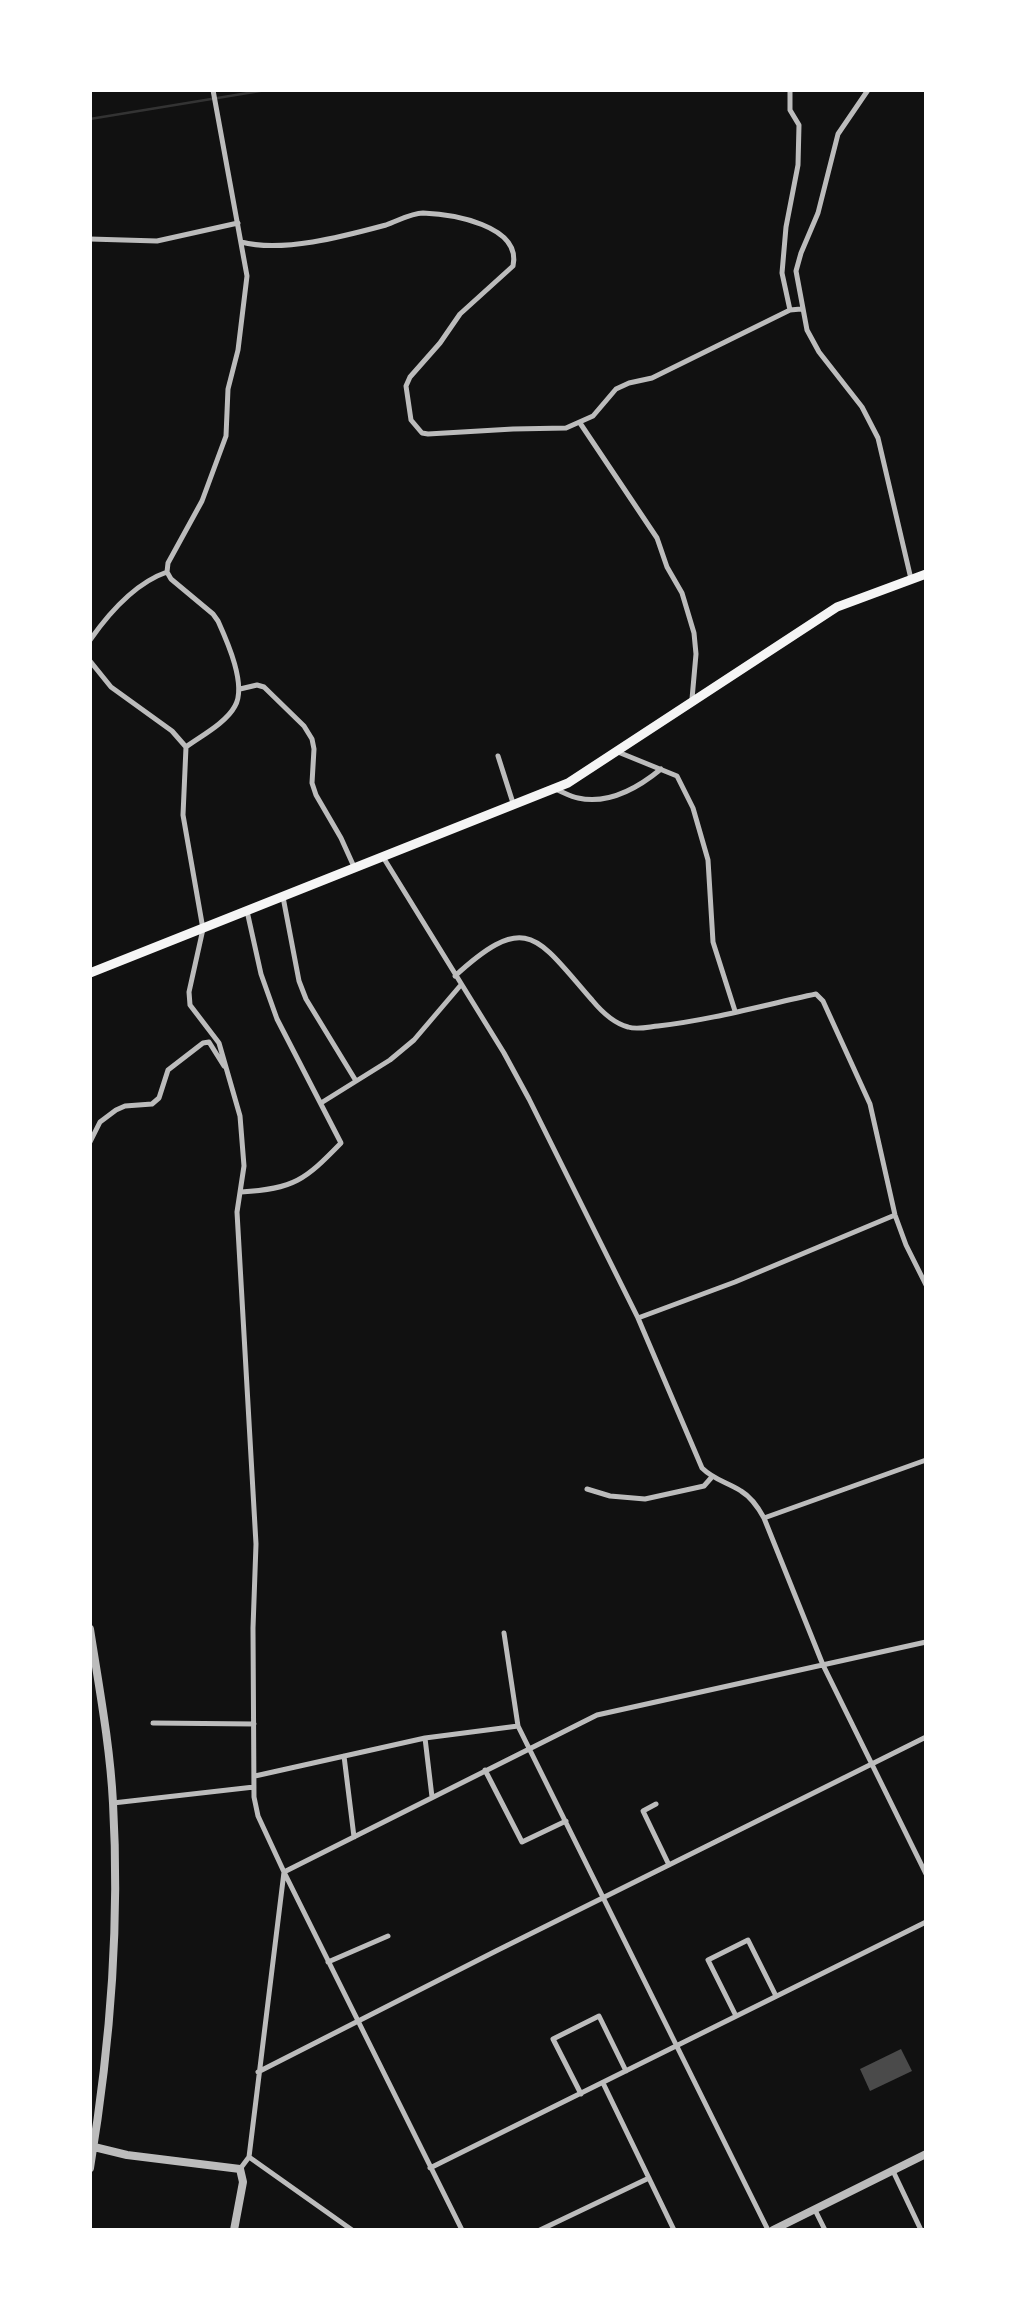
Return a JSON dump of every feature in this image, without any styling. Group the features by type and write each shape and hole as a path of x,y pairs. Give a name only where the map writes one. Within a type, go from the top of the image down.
{"main road":[{"path":"90,974 556,789 837,607 926,574"}],"street":[{"path":"186,748 235,708 240,689 218,621 167,572 168,563 202,501 226,436 228,389 247,291 214,90"},
{"path":"790,90 790,110 799,125 798,165 782,273 790,310"},
{"path":"868,90 838,134 818,213 796,271 807,330 819,352 862,407 878,438 910,579"},
{"path":"241,242 264,246 333,239 400,221 418,212 476,221 497,232 512,251 513,266 460,314 406,386 411,420 422,433 428,434 557,429 580,423 593,416 616,389 652,378 790,310 801,309"},
{"path":"90,239 156,241 238,222"},
{"path":"580,423 656,538 682,594 690,614 696,654 692,702"},
{"path":"90,640 111,610 167,572"},
{"path":"90,660 122,697 172,730 186,748 183,815 203,929 189,992 190,1005 220,1042 240,1116 244,1166 237,1212 256,1544 254,1787 258,1816 462,2230"},
{"path":"240,689 264,687 304,726 314,749 312,773 316,795 355,869"},
{"path":"618,752 678,776 694,808 708,860 714,942 735,1011"},
{"path":"498,756 514,806"},
{"path":"556,789 580,799 617,796 643,784 661,769"},
{"path":"383,858 529,1098 638,1318 702,1468 712,1478 742,1492 764,1518 822,1664 923,1860 926,1874"},
{"path":"284,897 299,981 306,999 356,1081"},
{"path":"240,1192 270,1189 301,1179 341,1144 277,1019 261,974 248,912"},
{"path":"455,976 496,944 512,937 526,937 548,949 616,1023 632,1029 678,1024 816,994 823,1001 870,1104 895,1215 926,1285"},
{"path":"321,1103 390,1060 414,1040 460,986"},
{"path":"90,1142 100,1122 116,1110 152,1104 159,1098 168,1070 203,1042 209,1042 228,1074"},
{"path":"638,1318 895,1215"},
{"path":"764,1518 926,1460"},
{"path":"587,1489 635,1500 704,1486 712,1478"},
{"path":"90,1630 113,1803 114,1928 110,2016 90,2168"},
{"path":"504,1633 518,1726 770,2230 926,2154"},
{"path":"284,1872 598,1715 926,1642"},
{"path":"153,1723 254,1724"},
{"path":"255,1776 425,1738 518,1726"},
{"path":"425,1738 432,1797"},
{"path":"257,2073 926,1738"},
{"path":"344,1756 354,1836"},
{"path":"485,1770 522,1842 566,1821"},
{"path":"113,1803 254,1787"},
{"path":"656,1804 642,1811 669,1866"},
{"path":"234,2230 243,2182 240,2169 248,2157 284,1872"},
{"path":"430,2168 926,1922"},
{"path":"328,1962 388,1936"},
{"path":"736,2016 708,1960 748,1940 776,1996"},
{"path":"580,2094 553,2039 599,2016 626,2071"},
{"path":"603,2082 674,2230"},
{"path":"92,2147 240,2169"},
{"path":"248,2157 352,2230"},
{"path":"892,2171 922,2230"},
{"path":"540,2230 649,2178"},
{"path":"814,2210 824,2230"}],"building":[{"path":"901,2049 912,2071 870,2091 860,2069"}],"waterway":[{"path":"90,119 266,90"}]}
